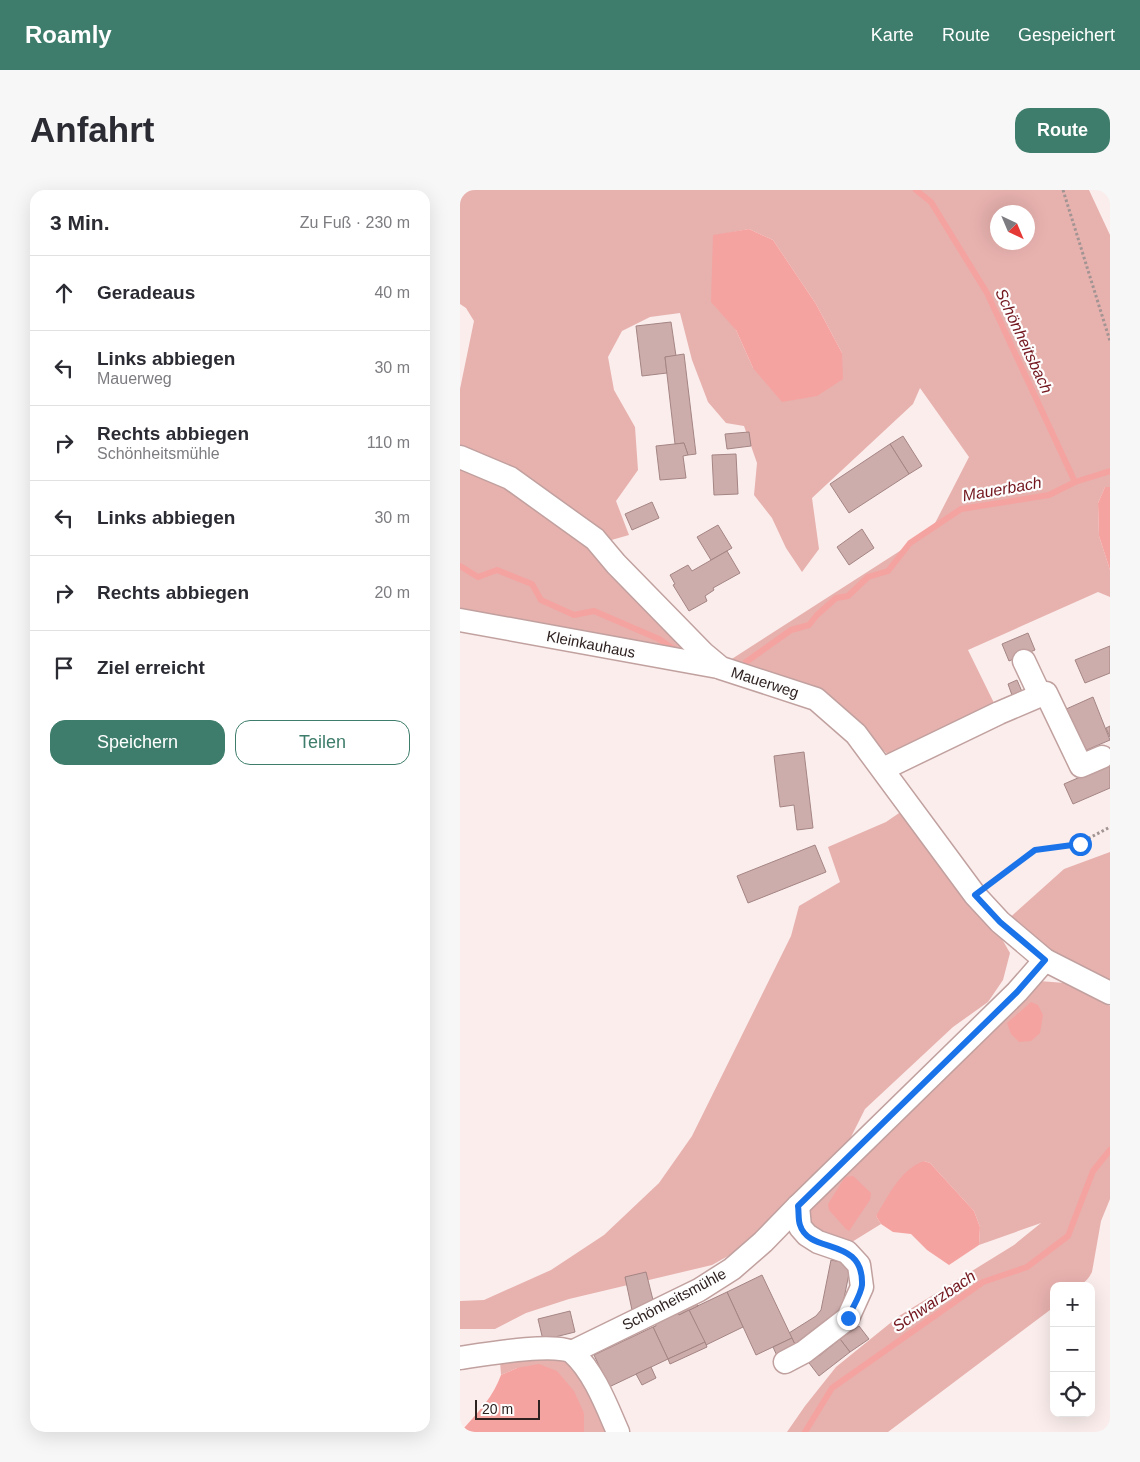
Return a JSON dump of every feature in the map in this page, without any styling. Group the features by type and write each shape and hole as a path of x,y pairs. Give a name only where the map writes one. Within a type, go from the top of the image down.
{"street":[{"name":"Mauerweg","path":"460,457 510,478 595,539 616,564 702,653 721,668 816,699 856,734 975,895 1000,922 1045,960 1110,993"},
{"name":"Kleinkauhaus","path":"460,620 721,668"},
{"path":"1024,661 1040,695"},
{"path":"883,769 999,713 1046,693 1081,766 1102,757"},
{"name":"Schönheitsmühle","path":"572,1352 698,1290 732,1269 763,1242 1017,992 1045,960"},
{"path":"785,1362 804,1352 848,1318 862,1287 860,1266 847,1252 818,1242 807,1235 800,1226 798,1206"},
{"path":"460,1358 511,1351 556,1348 572,1352 596,1384 618,1432"}],"path":[{"path":"1063,190 1110,340"},
{"path":"975,895 1035,850 1080,844 1110,828"}],"shaded area":[{"path":"460,190 1089,190 1110,235 1110,487 1105,487 1098,503 1099,536 1110,570 1110,597 1098,592 968,650 995,705 890,756 861,732 724,664 931,531 969,457 920,388 913,404 812,498 819,549 802,572 786,548 772,518 754,495 757,463 744,426 726,423 708,402 692,360 680,313 650,317 622,331 608,357 614,390 635,427 638,470 616,501 629,535 601,543 693,652 460,620 460,389 474,321 466,308 460,304","holes":["749,229 773,240 816,304 842,353 753,368 736,330 713,236"]},
{"path":"749,229 773,240 816,304 842,353 843,379 817,396 782,402 753,368 736,330 711,302 713,235"},
{"path":"1105,487 1110,487 1110,570 1099,536 1098,503"},
{"path":"902,811 1002,939 1010,953 1003,980 988,1002 953,1027 865,1109 844,1151 746,1246 712,1265 569,1299 526,1313 495,1329 460,1329 460,1301 484,1300 551,1270 604,1235 659,1183 692,1136 791,936 799,906 840,882 828,847 886,822"},
{"path":"1110,852 1110,987 1005,922 1064,869"},
{"path":"1039,981 1065,983 1110,1006 1110,1199 1101,1221 1092,1272 1089,1278 1085,1282 1050,1282 1050,1310 888,1432 787,1432 836,1367 899,1316 1014,1245 1041,1223 979,1245 980,1227 974,1211 930,1163 924,1161 876,1216 881,1224 847,1245 808,1225 803,1205"},
{"path":"1031,1002 1038,1005 1043,1015 1040,1033 1031,1041 1019,1042 1011,1034 1007,1023"},
{"path":"924,1161 930,1163 974,1211 980,1227 979,1245 949,1265 927,1250 911,1234 893,1232 881,1224 876,1216 908,1170"},
{"path":"853,1176 871,1193 870,1200 849,1231 829,1210 828,1204 845,1177"},
{"path":"555,1352 574,1363 615,1432 584,1432 584,1413 517,1368 501,1375 500,1361"},
{"path":"539,1364 557,1371 574,1391 584,1413 584,1432 460,1432 460,1429 464,1428 486,1403 501,1375 517,1368"}],"building":[{"path":"671,322 676,356 665,357 667,373 642,376 636,326"},
{"path":"684,354 696,454 688,455 684,443 675,444 665,357"},
{"path":"749,432 751,446 727,449 725,434"},
{"path":"903,436 922,466 909,474 890,444"},
{"path":"684,443 688,455 683,456 686,478 660,480 656,446"},
{"path":"890,444 909,474 849,513 830,484"},
{"path":"736,454 738,494 714,495 712,455"},
{"path":"652,502 659,518 632,530 625,514"},
{"path":"718,525 732,548 711,560 697,537"},
{"path":"862,529 874,548 849,565 837,547"},
{"path":"727,551 740,573 713,588 714,590 705,596 707,601 689,611 673,585 675,584 670,575 688,565 692,571"},
{"path":"1028,633 1035,650 1009,661 1002,644"},
{"path":"1110,646 1110,673 1085,683 1075,660"},
{"path":"1017,680 1023,694 1013,698 1008,684"},
{"path":"1093,697 1110,740 1082,752 1064,710"},
{"path":"1110,726 1110,737 1106,728"},
{"path":"804,752 813,828 797,830 794,805 780,807 774,756"},
{"path":"1110,764 1110,788 1073,804 1064,784"},
{"path":"815,845 826,872 748,903 737,876"},
{"path":"831,1260 851,1264 841,1313 798,1350 789,1333 816,1316 821,1310"},
{"path":"646,1272 654,1304 632,1310 625,1277"},
{"path":"762,1275 792,1338 756,1355 727,1292"},
{"path":"727,1292 743,1327 706,1345 689,1310"},
{"path":"694,1300 698,1306 679,1315 676,1309"},
{"path":"676,1309 679,1315 689,1310 705,1342 668,1359 653,1327 656,1326 654,1319"},
{"path":"570,1311 575,1332 543,1340 538,1319"},
{"path":"859,1326 869,1339 850,1352 840,1339"},
{"path":"653,1327 668,1359 609,1387 594,1355"},
{"path":"792,1338 797,1349 778,1358 773,1347"},
{"path":"840,1339 850,1352 819,1376 806,1359 816,1352 819,1356"},
{"path":"705,1342 707,1347 670,1364 668,1359"},
{"path":"651,1367 656,1378 642,1385 636,1374"}],"waterway":[{"name":"Schönheitsbach","path":"916,190 931,202 987,293 1075,482 1110,471"},
{"name":"Mauerbach","path":"746,662 791,630 809,625 836,598 848,596 868,577 888,571 910,543 961,509 1049,495 1075,482"},
{"name":"Mauerbach","path":"460,566 478,577 497,570 532,584 541,600 574,615 594,611 659,639 676,651"},
{"name":"Schwarzbach","path":"805,1432 832,1388 983,1282 1027,1267 1068,1236 1093,1171 1110,1150"}],"route":[{"path":"848,1318 862,1287 860,1266 847,1252 818,1242 807,1235 800,1226 798,1206 1017,992 1045,960 1000,922 975,895 1035,850 1080,844"}]}
